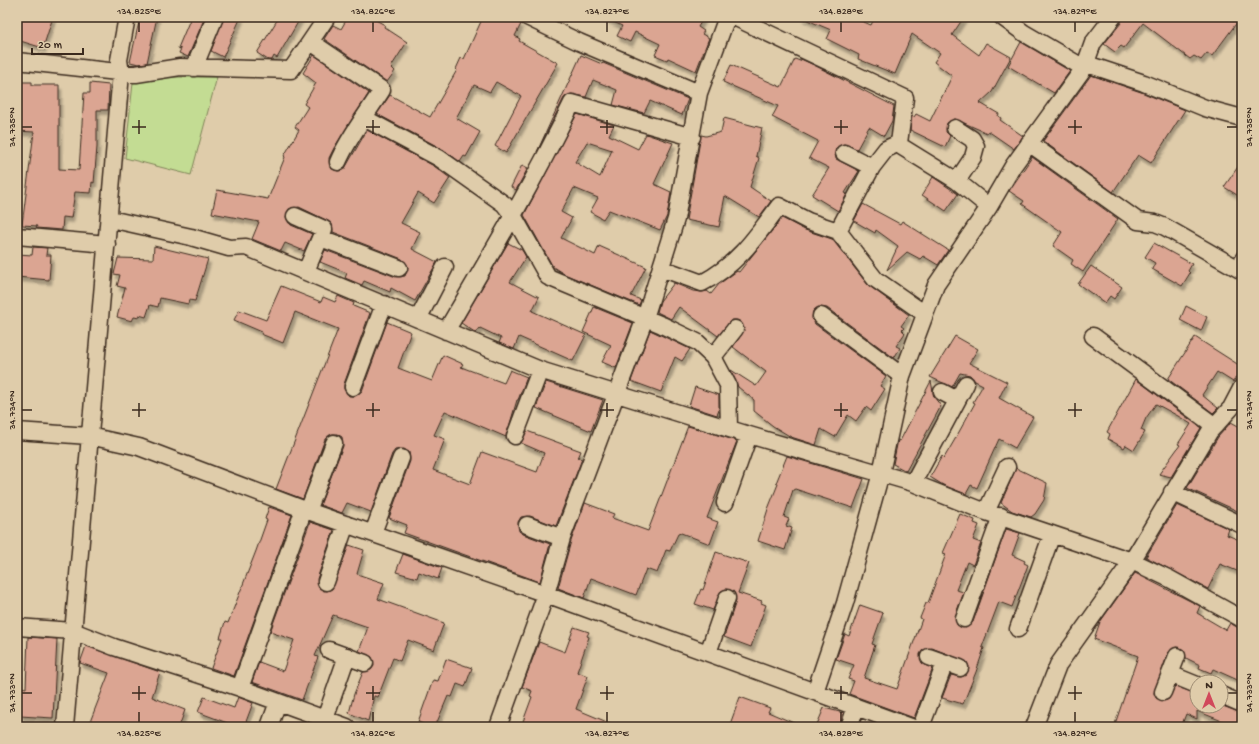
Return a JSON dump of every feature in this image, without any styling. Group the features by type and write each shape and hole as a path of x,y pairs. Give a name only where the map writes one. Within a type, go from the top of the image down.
{"street":[{"path":"65,727 89,436 110,219 121,73 119,60 127,17"},
{"path":"194,68 216,17"},
{"path":"17,61 136,74 180,67 291,70 327,17"},
{"path":"527,17 579,42 699,93"},
{"path":"498,727 546,594 562,538 645,318 676,219 699,93 727,17"},
{"path":"734,17 905,98 899,143 902,147 957,181 989,207"},
{"path":"815,692 845,603 881,473 902,376 936,286 989,207 1029,143 1086,66 1093,43 1113,17"},
{"path":"1005,18 1086,66 1144,83 1205,108 1242,118"},
{"path":"311,42 382,90 346,142 338,162"},
{"path":"446,331 514,217 544,161 572,103 692,137"},
{"path":"364,118 439,158 504,204 514,217 548,277 645,318 697,342 713,357 728,385 729,428"},
{"path":"955,128 972,139 976,146 973,157 957,181"},
{"path":"838,231 872,167 886,149 899,143"},
{"path":"1029,143 1138,221 1155,223 1165,227 1239,264"},
{"path":"844,153 872,167"},
{"path":"661,268 702,283 710,279 741,256 779,206 808,221 838,231 875,279 925,314"},
{"path":"295,216 324,229 306,271"},
{"path":"110,219 191,237 228,248 246,247 540,370 617,395 729,428 748,439 881,473 913,483 996,518 1170,579 1242,619"},
{"path":"17,236 107,244"},
{"path":"321,238 399,268"},
{"path":"418,319 445,267"},
{"path":"352,388 384,304"},
{"path":"821,316 902,376"},
{"path":"713,357 735,329"},
{"path":"1093,336 1215,426"},
{"path":"515,436 540,370"},
{"path":"913,483 966,384"},
{"path":"1034,727 1058,665 1129,565 1172,492 1215,426 1236,411 1242,388"},
{"path":"942,392 957,400"},
{"path":"17,431 89,436 139,447 306,510 546,594 911,727"},
{"path":"725,503 748,439"},
{"path":"240,688 306,510 334,443"},
{"path":"373,533 401,458"},
{"path":"964,619 996,518 1007,467"},
{"path":"1172,492 1242,525"},
{"path":"326,582 346,524"},
{"path":"528,525 562,538"},
{"path":"1018,629 1051,538"},
{"path":"708,653 727,598"},
{"path":"17,627 73,631 114,647 240,688 347,727"},
{"path":"329,650 365,663"},
{"path":"325,719 347,656"},
{"path":"1163,692 1177,656"},
{"path":"921,727 952,665 929,657"},
{"path":"1170,674 1189,682"},
{"path":"1229,698 1242,704"},
{"path":"269,727 278,702"},
{"path":"849,727 856,707"}],"green space":[{"path":"162,77 217,77 191,175 125,158 133,83"}],"building":[{"path":"17,17 53,17 43,48 17,40"},
{"path":"140,17 157,17 147,63 139,64 130,62"},
{"path":"191,17 205,17 188,57 179,53 181,49 178,48"},
{"path":"224,17 241,17 223,57 211,51"},
{"path":"279,17 301,17 277,58 274,56 272,60 268,60 257,53"},
{"path":"348,17 370,17 385,25 384,27 407,42 391,67 395,71 387,82 324,39 333,25 341,29"},
{"path":"483,17 507,17 521,24 515,36 520,39 519,41 558,63 506,153 495,146 521,96 496,82 490,92 474,85 456,118 480,132 466,157 464,156 460,162 444,150 377,114 390,95 430,117 457,70 456,69 461,58 464,59"},
{"path":"603,17 704,17 698,27 704,31 702,34 709,38 696,71 668,58 667,60 655,55 660,44 635,32 630,42 617,36 622,26"},
{"path":"800,17 852,17 871,25 875,17 964,17 952,35 979,55 986,43 1011,57 992,92 980,103 999,114 998,116 1001,118 1000,120 1023,136 1014,149 988,131 987,133 955,119 947,123 946,132 950,136 945,147 910,130 912,116 914,117 916,114 930,121 952,76 934,62 940,53 912,34 895,74 858,59 859,55 827,39 831,30"},
{"path":"1122,17 1241,17 1212,56 1207,53 1201,60 1194,56 1190,59 1143,23 1124,48 1121,46 1115,52 1104,44 1121,23"},
{"path":"1021,42 1070,71 1054,93 1008,66"},
{"path":"314,55 369,93 334,148 329,158 330,168 338,171 344,170 367,130 434,166 450,178 434,203 418,193 401,223 420,232 412,249 437,262 415,301 391,288 390,292 364,281 362,285 345,278 347,273 320,262 325,250 396,277 405,276 408,267 402,259 333,232 332,224 328,221 299,207 289,209 286,217 291,225 312,234 304,251 285,243 281,251 252,239 259,222 212,213 217,190 268,199 285,157 284,156 299,130 295,127 308,107 304,104 316,83 303,73"},
{"path":"581,55 688,99 682,115 650,101 644,113 613,105 617,90 593,80 586,97 571,94 564,98 537,152"},
{"path":"795,59 800,61 801,59 816,66 894,106 892,121 884,136 869,127 857,149 844,144 836,148 836,159 859,171 845,193 847,194 838,211 812,195 829,168 809,158 818,141 772,117 778,106 723,82 731,65 781,87"},
{"path":"1091,75 1141,92 1185,110 1151,163 1138,155 1113,192 1043,141"},
{"path":"17,82 32,82 32,85 59,85 59,169 79,170 84,93 90,93 90,83 109,85 108,110 97,110 97,147 94,183 92,182 91,193 75,192 71,218 63,217 62,230 36,228 37,226 22,225 34,132 17,131"},
{"path":"577,114 614,125 609,135 638,149 646,134 673,143 654,184 671,192 667,216 660,230 609,210 603,219 590,212 598,198 574,188 561,212 572,218 561,238 595,255 599,246 646,267 631,296 641,300 639,305 564,274 553,267 524,215","holes":["587,142 612,150 600,177 575,162"]},
{"path":"724,118 762,128 756,156 759,158 750,187 771,201 759,217 725,196 719,227 686,220 701,135 706,136 721,132"},
{"path":"1032,157 1118,219 1083,272 1071,264 1073,260 1053,246 1062,232 1022,204 1024,201 1009,191"},
{"path":"1242,161 1242,198 1224,187"},
{"path":"522,165 528,168 516,190 511,187"},
{"path":"933,177 958,194 946,211 922,195"},
{"path":"863,204 900,224 902,221 948,250 938,265 923,256 920,259 907,252 887,270 898,246 876,230 875,233 854,221"},
{"path":"782,218 805,230 832,239 868,285 909,315 901,326 904,328 902,330 905,333 896,346 900,348 894,358 827,308 818,307 813,311 812,319 815,324 886,376 880,386 885,389 871,411 866,407 856,421 848,415 835,437 821,429 816,445 791,437 773,426 754,411 754,400 738,387 731,370 756,386 766,372 733,347 744,331 741,322 731,320 718,336 679,307 671,319 657,312 660,301 674,283 693,291 707,291 711,294 719,284 737,271 739,272"},
{"path":"508,243 522,250 526,257 510,282 539,297 532,311 586,335 573,361 519,337 514,349 499,343 501,338 480,328 476,333 461,323"},
{"path":"1154,243 1192,264 1188,271 1190,273 1182,286 1152,269 1155,263 1145,257"},
{"path":"154,246 208,259 195,301 189,300 188,304 160,298 158,307 150,305 146,317 139,315 139,318 134,317 132,321 117,317 125,288 117,286 120,275 114,274 118,258 153,259"},
{"path":"33,247 47,248 46,255 51,255 49,280 17,277 18,254 32,255"},
{"path":"1091,266 1122,287 1114,299 1110,296 1105,303 1078,284"},
{"path":"281,286 321,302 323,297 335,302 338,296 354,303 353,306 370,313 344,384 344,389 349,396 355,396 362,391 387,322 411,332 398,368 432,381 443,355 463,364 461,367 504,383 510,370 527,377 517,400 506,437 445,411 434,435 445,439 433,470 470,484 482,452 537,472 544,453 521,443 527,431 581,451 578,458 582,459 556,526 530,516 521,517 518,522 519,531 523,534 550,544 540,582 404,533 407,525 389,518 410,461 409,452 404,449 395,450 392,454 371,512 347,503 342,513 320,505 343,446 342,437 337,434 332,434 325,439 303,499 276,489 338,329 295,312 283,343 261,334 262,332 234,320 239,310 266,320"},
{"path":"1186,306 1207,317 1201,331 1180,320"},
{"path":"594,307 633,323 616,368 602,362 611,345 583,332"},
{"path":"650,330 690,349 682,361 675,357 661,392 631,381"},
{"path":"955,336 978,349 969,363 1007,382 999,398 1033,417 1015,448 999,439 977,488 971,485 966,494 943,485 930,477 942,456 944,458 954,441 983,385 975,381 970,375 960,373 952,387 930,377"},
{"path":"1195,337 1242,367 1233,382 1217,372 1202,395 1218,408 1213,413 1168,379"},
{"path":"1136,379 1201,428 1171,477 1159,474 1180,445 1178,444 1191,424 1178,416 1156,404 1146,418 1141,430 1145,432 1134,450 1126,445 1124,448 1108,439 1110,434 1107,432"},
{"path":"931,381 934,397 941,406 906,471 893,464 898,440 900,441"},
{"path":"546,382 603,400 591,431 536,408"},
{"path":"695,387 719,395 719,410 717,415 689,406"},
{"path":"1231,422 1242,428 1242,513 1187,488 1218,437"},
{"path":"688,426 737,441 707,518 718,522 710,544 681,533 678,534 670,551 666,550 657,573 646,569 636,595 591,578 584,598 558,588 571,541 585,503 614,514 612,518 648,531"},
{"path":"787,456 864,479 853,508 795,489 793,490 784,517 789,519 786,526 792,528 785,550 758,541 778,484 776,483"},
{"path":"1016,468 1047,483 1044,500 1035,514 1031,517 1012,511 1001,503"},
{"path":"1177,505 1229,529 1227,535 1242,541 1242,573 1220,564 1208,589 1146,557"},
{"path":"269,507 292,515 234,676 211,668 222,638 220,638 225,622 228,623 256,551 267,520 265,519"},
{"path":"960,514 975,520 974,523 979,525 973,540 981,543 973,565 967,562 956,590 964,592 955,616 957,625 966,628 973,622 1006,529 1020,533 1012,555 1025,561 1024,563 1028,565 1012,607 999,602 982,647 984,648 976,672 963,704 942,698 951,675 961,677 966,675 969,667 967,662 932,648 923,650 920,654 922,663 933,668 914,718 849,694 854,681 848,679 854,665 836,659 845,634 849,636 860,605 883,613 872,644 875,645 864,678 897,689 922,619 920,618 926,603 928,603 946,554 943,553"},
{"path":"310,522 334,530 317,579 319,588 327,591 332,589 349,545 364,550 357,574 384,583 378,599 444,623 434,650 408,640 400,661 393,658 378,697 374,696 368,721 349,713 354,694 363,672 371,670 374,666 372,657 359,651 368,627 333,615 315,656 318,657 302,700 252,682 259,662 283,671 294,640 270,632"},
{"path":"716,552 749,563 738,593 762,601 761,603 766,605 751,647 724,637 736,601 734,592 726,589 721,591 713,610 695,604 701,589 703,590"},
{"path":"403,554 442,568 438,579 419,572 417,578 396,572"},
{"path":"1135,573 1200,606 1197,613 1226,630 1230,623 1242,630 1242,682 1229,676 1229,674 1224,674 1213,669 1211,673 1199,668 1200,665 1186,658 1184,650 1176,647 1168,653 1154,693 1156,698 1164,701 1169,699 1175,686 1189,691 1189,714 1197,714 1197,719 1186,714 1181,727 1114,727 1138,656 1094,639 1100,622"},
{"path":"574,627 589,632 587,636 589,637 577,672 588,676 576,709 619,727 521,727 532,697 530,696 532,691 522,687 539,642 565,652"},
{"path":"28,637 57,639 53,718 20,716 20,687 26,688"},
{"path":"86,646 160,672 152,697 185,710 179,727 88,727 109,673 80,663"},
{"path":"446,659 472,668 465,687 457,684 452,697 448,696 435,727 422,727 423,724 418,722 433,680 438,681"},
{"path":"204,697 234,708 238,697 253,703 244,727 238,727 198,712"},
{"path":"740,697 770,708 768,712 803,727 729,727"},
{"path":"824,708 844,713 840,727 816,727"},
{"path":"1229,708 1242,713 1242,727 1237,727 1204,714 1229,714"}]}
